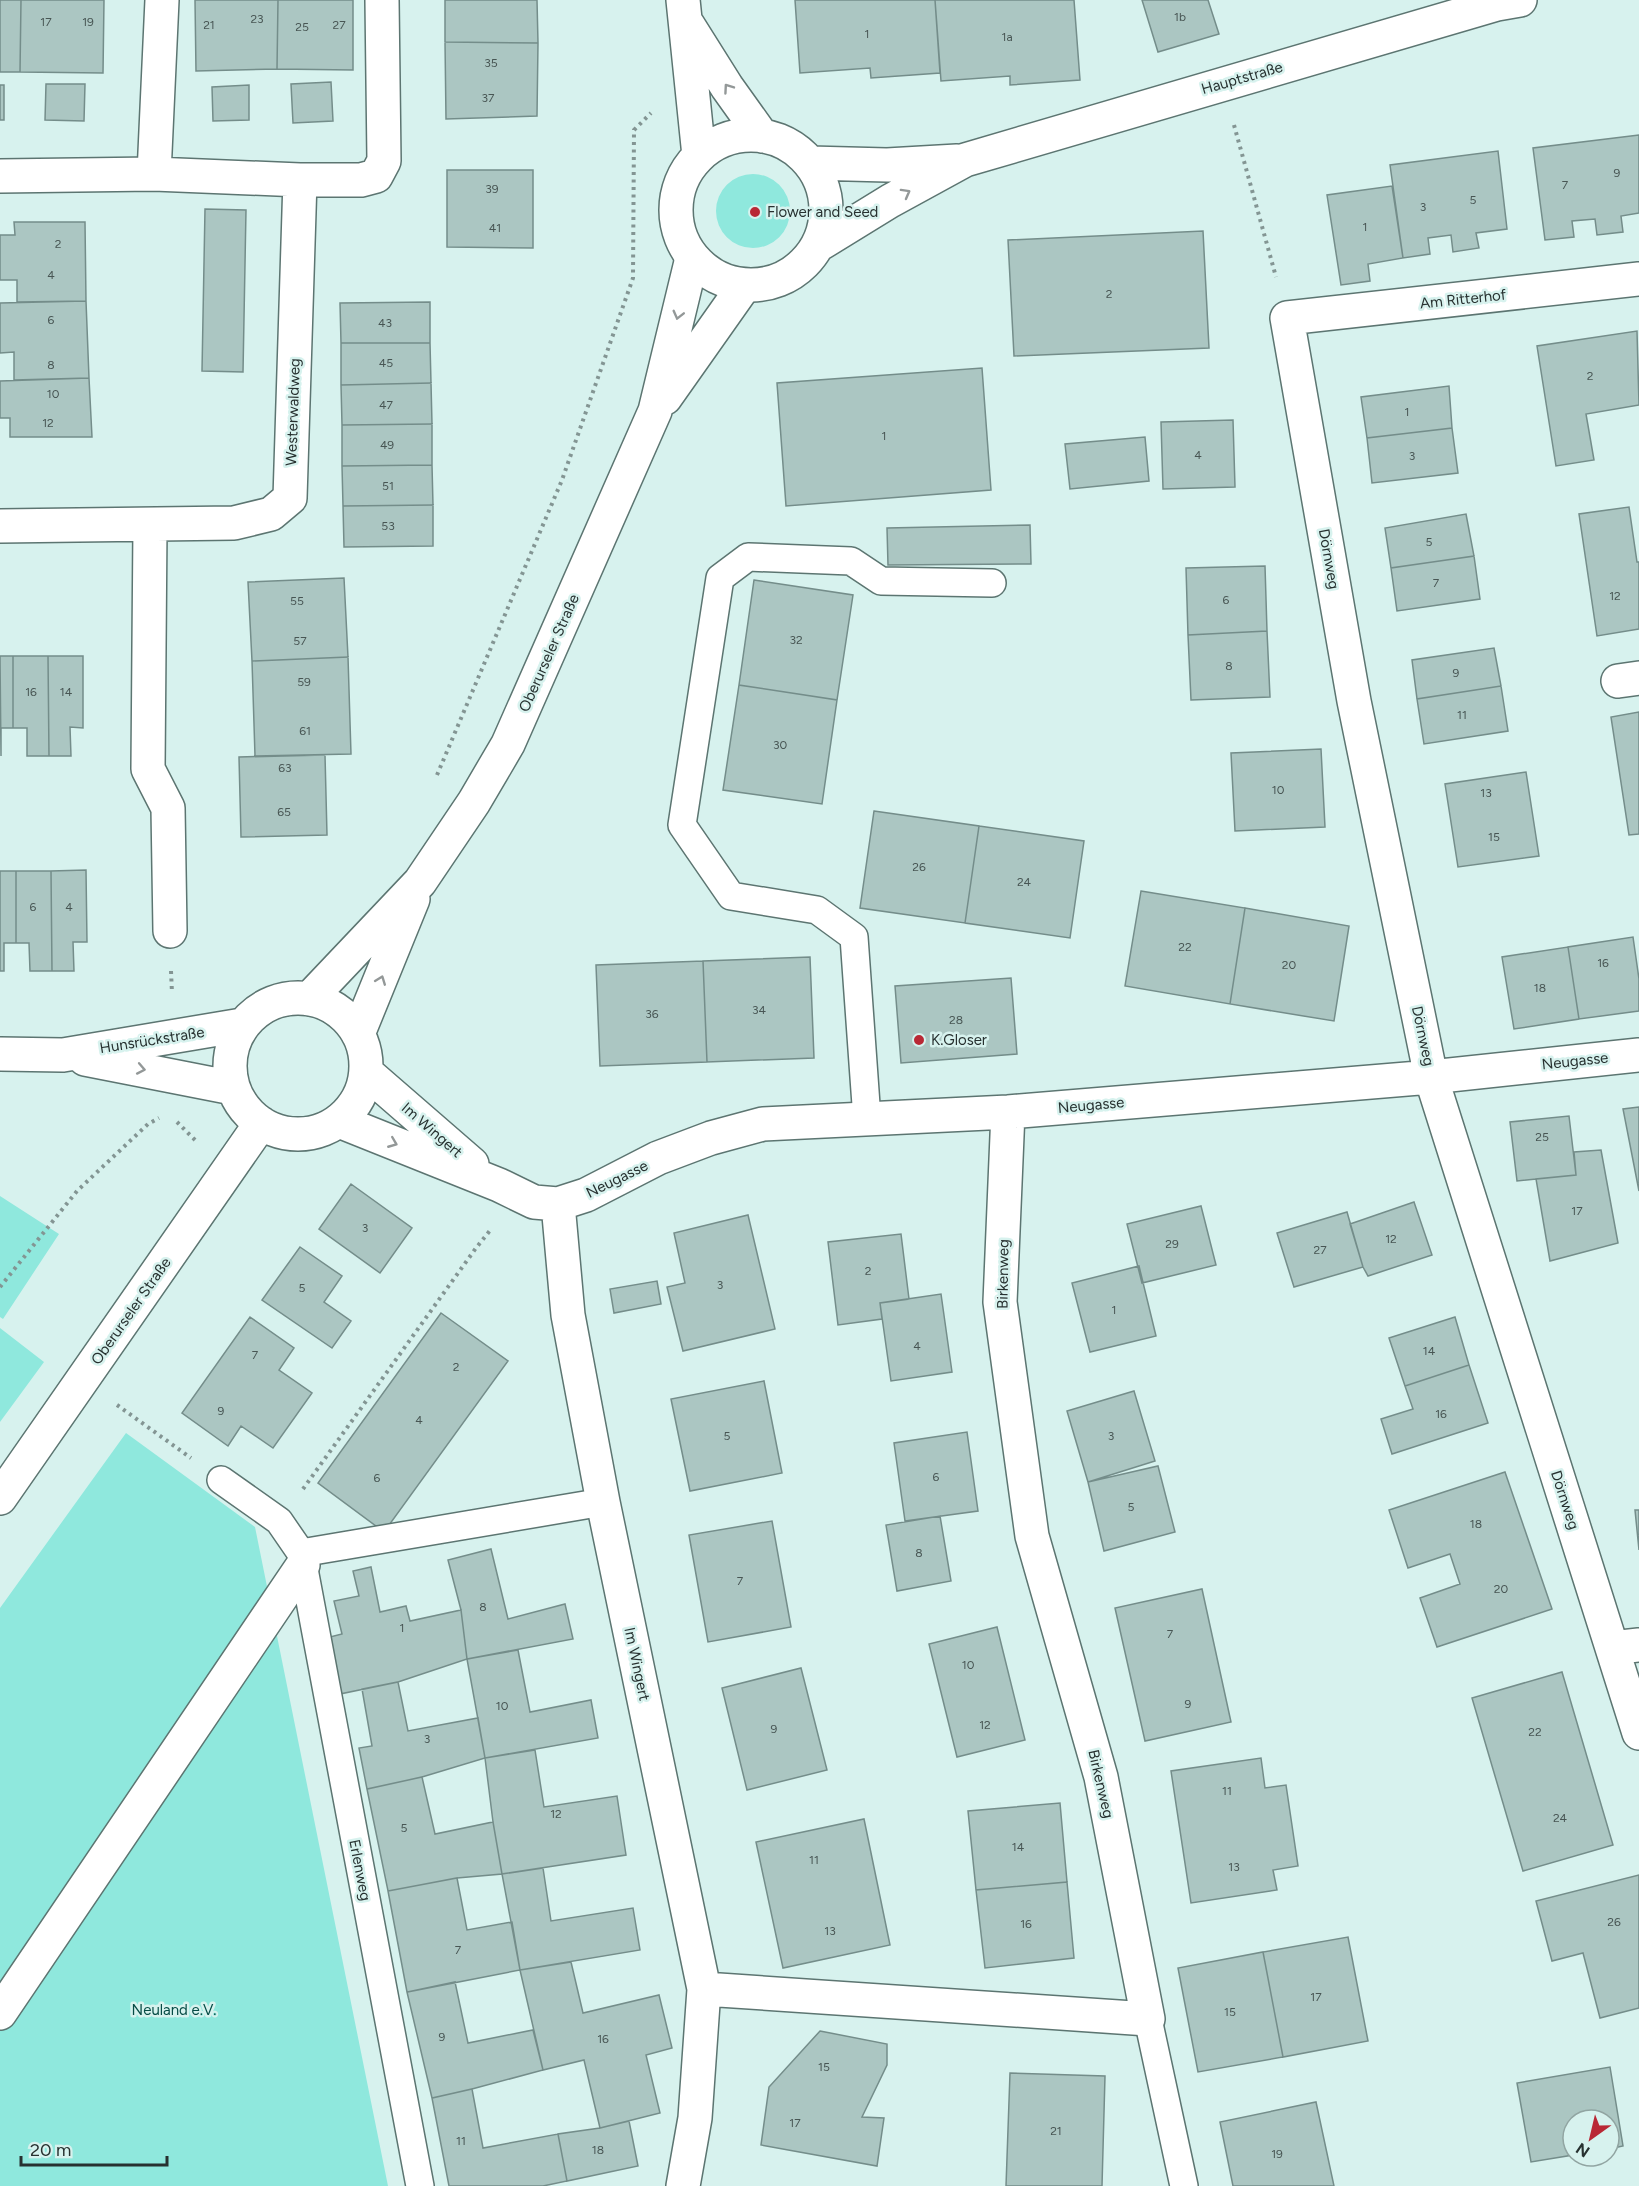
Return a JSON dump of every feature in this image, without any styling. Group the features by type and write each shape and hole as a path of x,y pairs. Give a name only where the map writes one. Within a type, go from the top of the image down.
{"street":[{"path":"154,174 162,0"},
{"path":"0,176 154,174 300,180 361,180 376,176 384,161 382,0"},
{"name":"Hauptstraße","path":"820,244 890,201 965,160 1497,4 1520,0"},
{"path":"684,10 727,87 762,136"},
{"path":"684,10 699,156"},
{"path":"740,136 762,136 781,140 797,150 810,163 821,181 827,202 826,224 820,244 807,262 788,277 767,285 744,286 724,281 707,272 692,258 681,239 676,216 678,194 685,174 699,156 717,142 740,136"},
{"name":"Hauptstraße","path":"810,163 887,165 965,160"},
{"name":"Westerwaldweg","path":"0,526 234,524 271,514 290,498 300,180"},
{"name":"Oberurseler Straße","path":"310,998 420,882 474,802 508,744 655,411 692,258"},
{"name":"Am Ritterhof","path":"1287,318 1639,279"},
{"name":"Oberurseler Straße","path":"655,411 744,286"},
{"name":"Dörnweg","path":"1287,318 1354,701 1431,1077 1625,1647 1639,1733"},
{"path":"150,526 148,769 168,808 170,931"},
{"name":"Oberurseler Straße","path":"358,1034 420,882"},
{"path":"310,998 330,1005 346,1017 358,1034 364,1046 366,1072 362,1091 353,1107 339,1121 321,1130 300,1135 279,1132 261,1123 244,1108 233,1088 228,1066 232,1044 242,1025 260,1008 282,999 310,998"},
{"name":"Hunsrückstraße","path":"0,1054 63,1054 242,1025"},
{"name":"Hunsrückstraße","path":"63,1054 233,1088"},
{"name":"Neugasse","path":"558,1204 586,1195 658,1158 711,1138 763,1124 1008,1112 1431,1077 1639,1055"},
{"name":"Im Wingert","path":"366,1072 458,1154 510,1190"},
{"name":"Birkenweg","path":"1008,1112 1000,1302 1032,1536 1101,1777 1148,2019"},
{"name":"Im Wingert","path":"339,1121 510,1190 534,1202 558,1204 568,1315 603,1502 704,1989 695,2118 683,2186"},
{"name":"Oberurseler Straße","path":"0,1498 261,1123"},
{"path":"0,2013 302,1559"},
{"path":"704,1989 1148,2019"}],"lane":[{"path":"867,1119 854,937 817,910 731,896 682,825 720,578 748,557 851,561 881,581 992,583"},
{"name":"Erlenweg","path":"221,1480 279,1521 302,1559 420,2186"},
{"path":"302,1559 603,1502"},
{"path":"1148,2019 1184,2186"}],"path":[{"path":"435,780 562,480 633,278 634,130 653,111"},
{"path":"1240,147 1287,318"},
{"path":"0,1287 77,1191 148,1124"},
{"path":"279,1521 476,1248 510,1190"},
{"path":"83,1380 221,1480"}],"green space":[{"path":"753,174 774,180 784,190 790,211 784,232 774,242 753,248 732,242 722,232 716,211 722,190 732,180"},
{"path":"0,1196 59,1234 3,1319 0,1317"},
{"path":"0,1328 44,1362 0,1422"},
{"name":"Neuland e.V.","path":"126,1433 255,1527 388,2186 0,2186 0,1608"}],"building":[{"path":"0,0 21,0 20,72 0,72"},
{"path":"21,0 104,0 103,73 20,72"},
{"path":"195,0 278,0 277,69 196,71"},
{"path":"278,0 353,0 353,70 277,69"},
{"path":"445,0 537,0 538,43 445,42"},
{"path":"795,0 935,0 940,73 871,78 870,68 800,73"},
{"path":"935,0 1074,0 1080,80 1010,85 1010,76 941,81"},
{"path":"1142,0 1208,0 1219,34 1158,52"},
{"path":"445,42 538,43 537,116 446,119"},
{"path":"331,82 333,121 293,123 291,84"},
{"path":"46,84 85,84 84,121 45,120"},
{"path":"0,85 4,85 4,120 0,120"},
{"path":"249,85 249,120 213,121 212,87"},
{"path":"1639,135 1639,213 1621,216 1623,232 1597,235 1595,219 1572,221 1574,237 1545,240 1533,148"},
{"path":"1498,151 1507,229 1476,233 1479,248 1453,252 1451,235 1428,238 1430,254 1403,258 1390,165"},
{"path":"447,170 533,170 533,248 447,247"},
{"path":"1392,186 1403,258 1368,264 1370,281 1341,285 1327,195"},
{"path":"205,209 246,210 243,372 202,371"},
{"path":"14,222 85,222 86,301 17,302 17,280 0,280 0,235 15,235"},
{"path":"1203,231 1209,348 1014,356 1008,240"},
{"path":"86,301 89,378 14,380 14,352 0,353 0,303"},
{"path":"430,302 430,343 341,343 340,303"},
{"path":"1637,331 1639,405 1586,414 1594,460 1556,466 1537,346"},
{"path":"341,343 430,343 431,383 341,385"},
{"path":"982,368 991,490 786,506 777,383"},
{"path":"89,378 92,437 10,437 10,418 0,418 0,381"},
{"path":"431,383 432,424 342,425 341,385"},
{"path":"1449,386 1452,428 1367,438 1361,397"},
{"path":"1233,420 1235,487 1163,489 1161,422"},
{"path":"432,424 432,465 342,466 342,425"},
{"path":"1452,428 1458,473 1372,483 1367,438"},
{"path":"1145,437 1149,481 1070,489 1065,444"},
{"path":"432,465 433,505 343,506 342,466"},
{"path":"433,505 433,546 344,547 343,506"},
{"path":"1629,507 1637,562 1639,562 1639,629 1597,636 1579,514"},
{"path":"1466,514 1474,556 1391,568 1385,528"},
{"path":"1030,525 1031,564 888,565 887,528"},
{"path":"1474,556 1480,599 1397,611 1391,568"},
{"path":"1265,566 1267,631 1188,635 1186,568"},
{"path":"344,578 348,657 252,661 248,582"},
{"path":"754,580 853,595 837,700 739,685"},
{"path":"1267,631 1270,697 1191,700 1188,635"},
{"path":"1494,648 1501,686 1417,699 1412,660"},
{"path":"0,656 13,656 13,728 1,728 1,756"},
{"path":"13,656 48,656 49,756 27,756 27,728 13,728"},
{"path":"48,656 83,656 83,728 70,727 71,756 49,756"},
{"path":"348,657 351,754 255,756 252,661"},
{"path":"739,685 837,700 822,804 723,790"},
{"path":"1501,686 1508,731 1424,744 1417,699"},
{"path":"1639,712 1639,834 1629,835 1611,717"},
{"path":"1321,749 1325,827 1235,831 1231,753"},
{"path":"325,755 327,835 241,837 239,757"},
{"path":"1526,772 1539,856 1458,867 1445,784"},
{"path":"874,811 979,826 965,923 860,908"},
{"path":"979,826 1084,841 1070,938 965,923"},
{"path":"86,870 87,942 73,942 74,971 52,971 51,871"},
{"path":"0,871 16,871 16,943 4,943 4,971 0,971"},
{"path":"16,871 51,871 52,971 30,971 29,943 16,943"},
{"path":"1141,891 1245,908 1230,1004 1125,986"},
{"path":"1245,908 1349,926 1334,1021 1230,1004"},
{"path":"1633,937 1639,979 1639,1011 1579,1019 1568,947"},
{"path":"1568,947 1579,1019 1514,1029 1502,957"},
{"path":"810,957 814,1058 707,1062 703,961"},
{"path":"703,961 707,1062 600,1066 596,965"},
{"path":"1011,978 1017,1054 901,1063 895,986"},
{"path":"1639,1107 1639,1191 1623,1109"},
{"path":"1569,1116 1576,1175 1517,1181 1510,1122"},
{"path":"1601,1150 1618,1243 1550,1261 1536,1179 1576,1175 1574,1152"},
{"path":"351,1184 412,1228 380,1273 319,1229"},
{"path":"1414,1202 1432,1255 1368,1276 1350,1224"},
{"path":"1201,1206 1216,1265 1142,1283 1127,1224"},
{"path":"1347,1212 1363,1267 1294,1287 1277,1233"},
{"path":"748,1215 775,1329 683,1351 667,1287 685,1283 674,1233"},
{"path":"901,1234 909,1299 880,1303 882,1319 838,1325 828,1242"},
{"path":"300,1247 342,1276 324,1302 351,1321 332,1348 262,1300"},
{"path":"1139,1266 1156,1336 1090,1352 1072,1283"},
{"path":"657,1281 661,1304 614,1313 610,1289"},
{"path":"941,1294 952,1372 891,1381 880,1303"},
{"path":"441,1313 508,1361 384,1532 318,1483"},
{"path":"250,1317 294,1348 279,1370 312,1393 273,1448 241,1426 228,1446 182,1413"},
{"path":"1455,1317 1469,1365 1405,1386 1389,1338"},
{"path":"1469,1365 1488,1423 1392,1454 1381,1419 1413,1409 1405,1386"},
{"path":"764,1381 782,1473 690,1491 671,1399"},
{"path":"1134,1391 1155,1461 1088,1482 1067,1411"},
{"path":"967,1432 978,1511 905,1521 894,1443"},
{"path":"1158,1466 1175,1532 1104,1551 1088,1482"},
{"path":"1505,1472 1552,1609 1437,1647 1420,1598 1460,1584 1450,1554 1408,1568 1389,1510"},
{"path":"1635,1510 1639,1510 1639,1550"},
{"path":"940,1516 951,1581 897,1591 886,1525"},
{"path":"772,1521 791,1627 708,1642 689,1535"},
{"path":"491,1549 508,1619 565,1604 573,1639 467,1659 461,1610 448,1560"},
{"path":"371,1567 380,1612 406,1606 410,1621 461,1610 467,1659 398,1682 335,1695 322,1639 342,1634 334,1601 359,1596 353,1571"},
{"path":"1202,1589 1231,1722 1145,1741 1115,1608"},
{"path":"997,1627 1025,1740 957,1757 929,1644"},
{"path":"518,1650 530,1712 591,1700 598,1738 485,1758 467,1659"},
{"path":"801,1668 827,1770 747,1790 722,1688"},
{"path":"1562,1672 1613,1845 1523,1871 1472,1698"},
{"path":"398,1682 408,1731 478,1718 485,1758 422,1777 367,1789 359,1748 372,1746 362,1689"},
{"path":"535,1750 544,1807 617,1796 626,1855 502,1874 485,1758"},
{"path":"1261,1758 1265,1788 1286,1785 1298,1866 1273,1870 1277,1890 1191,1903 1171,1771"},
{"path":"422,1777 435,1834 493,1822 502,1874 457,1878 388,1891 367,1789"},
{"path":"1060,1803 1067,1882 976,1890 968,1811"},
{"path":"864,1819 890,1945 783,1968 756,1842"},
{"path":"543,1868 551,1921 633,1908 640,1950 520,1970 502,1874"},
{"path":"1639,1875 1639,2008 1600,2018 1583,1953 1552,1961 1536,1901"},
{"path":"457,1878 467,1930 512,1922 520,1970 407,1992 388,1891"},
{"path":"1067,1882 1074,1958 985,1968 976,1890"},
{"path":"1348,1937 1368,2041 1283,2057 1263,1952"},
{"path":"1263,1952 1283,2057 1198,2072 1178,1968"},
{"path":"571,1962 583,2013 659,1995 672,2048 646,2055 660,2113 600,2128 584,2060 543,2070 520,1970"},
{"path":"455,1982 468,2043 533,2030 543,2070 432,2098 407,1992"},
{"path":"820,2031 887,2044 887,2065 862,2117 884,2118 877,2166 761,2145 769,2087"},
{"path":"1610,2067 1617,2108 1561,2108 1561,2157 1531,2162 1517,2083"},
{"path":"1010,2073 1105,2076 1102,2186 1006,2186"},
{"path":"472,2089 483,2148 558,2134 567,2181 543,2186 449,2186 432,2098"},
{"path":"1316,2102 1334,2186 1233,2186 1220,2122"},
{"path":"629,2121 638,2166 567,2181 558,2134"}],"place":[{"name":"Flower and Seed","path":"755,212"},
{"name":"K.Gloser","path":"919,1040"}]}
